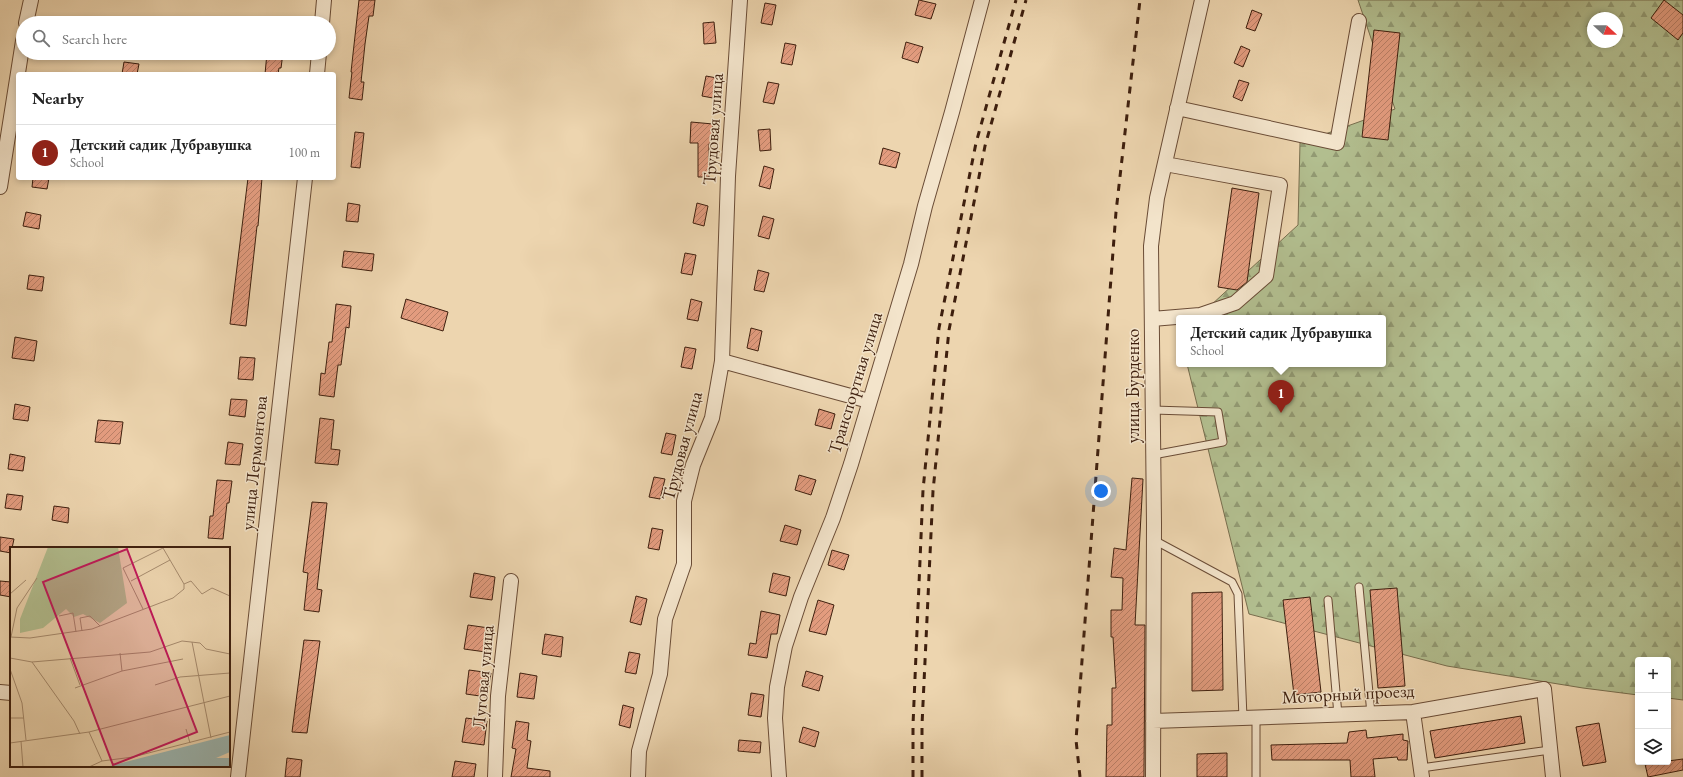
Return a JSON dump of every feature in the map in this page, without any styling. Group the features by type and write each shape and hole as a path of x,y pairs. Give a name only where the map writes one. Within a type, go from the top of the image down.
{"street":[{"path":"28,16 31,0"},
{"path":"323,16 324,0"},
{"name":"Трудовая улица","path":"638,777 639,751 660,674 665,619 684,564 684,501 693,465 712,418 722,361 728,176 740,0"},
{"name":"Транспортная улица","path":"779,777 775,718 777,687 785,646 801,598 833,518 911,264 925,206 982,0"},
{"name":"улица Бурденко","path":"1153,777 1154,540 1151,246 1157,198 1202,0"},
{"path":"1177,108 1337,144 1359,21"},
{"path":"18,72 20,60"},
{"path":"317,72 318,60"},
{"path":"0,186 16,85"},
{"path":"1165,164 1280,185 1266,276 1235,303 1200,315"},
{"name":"улица Лермонтова","path":"238,777 306,180"},
{"path":"1152,319 1176,317"},
{"path":"722,361 869,401"},
{"name":"Луговая улица","path":"495,777 498,696 510,581"},
{"name":"Моторный проезд","path":"1153,721 1413,712 1544,689 1550,750"},
{"path":"1413,712 1422,772"},
{"path":"1550,750 1553,777"}],"lane":[{"path":"1152,410 1218,412 1223,442 1153,455"},
{"path":"1154,540 1232,582 1238,594 1256,777"},
{"path":"1359,587 1371,714"},
{"path":"1328,600 1338,715"},
{"path":"1422,772 1550,750"}],"green space":[{"path":"1358,0 1683,0 1683,700 1671,698 1671,657 1635,657 1635,695 1583,688 1447,666 1249,614 1188,367 1386,367 1386,315 1200,315 1298,225 1300,143 1395,109"}],"building":[{"path":"359,0 375,0 373,16 369,16 365,44 361,82 364,82 362,100 349,98"},
{"path":"919,0 936,4 931,19 915,15"},
{"path":"1664,0 1683,15 1683,33 1678,40 1651,18"},
{"path":"765,3 776,5 772,25 761,23"},
{"path":"1252,10 1262,14 1255,31 1246,28"},
{"path":"714,22 716,43 704,44 703,23"},
{"path":"1374,30 1400,33 1388,140 1362,137"},
{"path":"906,42 923,47 918,63 902,58"},
{"path":"785,43 796,45 792,65 781,63"},
{"path":"1241,46 1250,50 1243,67 1234,63"},
{"path":"266,60 282,60 281,68 279,68 278,72 265,72"},
{"path":"124,62 139,64 137,72 122,72"},
{"path":"706,76 717,78 713,98 702,96"},
{"path":"1239,80 1249,83 1242,101 1233,97"},
{"path":"768,82 779,84 774,104 763,102"},
{"path":"691,122 713,124 711,144 709,144 709,177 698,177 698,143 690,143"},
{"path":"770,129 771,150 760,151 758,130"},
{"path":"355,132 364,133 360,168 351,167"},
{"path":"883,148 900,153 896,168 879,164"},
{"path":"764,166 774,169 770,189 759,186"},
{"path":"33,180 49,180 47,189 32,187"},
{"path":"248,180 262,180 246,326 230,324"},
{"path":"1232,188 1259,193 1247,282 1237,290 1218,287"},
{"path":"348,203 360,205 358,222 346,221"},
{"path":"697,203 708,206 704,226 693,223"},
{"path":"26,212 41,215 39,229 23,226"},
{"path":"763,216 774,219 769,239 758,236"},
{"path":"344,251 374,254 372,271 342,267"},
{"path":"685,253 696,255 692,275 681,273"},
{"path":"758,270 769,273 764,292 754,290"},
{"path":"29,275 44,277 42,291 27,289"},
{"path":"406,299 448,312 443,331 401,318"},
{"path":"691,299 702,302 698,321 687,319"},
{"path":"336,304 351,306 349,328 346,327 341,365 338,365 334,397 319,395 321,373 325,374 329,342 332,342"},
{"path":"751,328 762,331 758,351 747,348"},
{"path":"15,337 37,341 34,361 12,358"},
{"path":"685,347 696,349 692,369 681,367"},
{"path":"240,357 255,358 253,380 238,379"},
{"path":"231,399 247,400 245,417 229,415"},
{"path":"15,404 30,407 28,421 13,419"},
{"path":"819,409 835,414 831,429 815,425"},
{"path":"320,418 334,420 331,449 340,450 338,465 315,463"},
{"path":"98,420 123,422 120,444 95,442"},
{"path":"666,433 676,435 672,455 661,453"},
{"path":"228,442 243,444 240,465 225,464"},
{"path":"10,454 25,457 23,471 8,469"},
{"path":"799,475 816,480 811,495 795,490"},
{"path":"654,477 665,479 660,499 649,497"},
{"path":"1132,478 1143,479 1135,625 1145,625 1144,777 1106,777 1107,725 1112,725 1112,688 1116,688 1113,637 1111,637 1111,610 1122,610 1123,578 1111,577 1114,548 1126,550"},
{"path":"217,480 232,481 229,503 227,503 223,539 208,538 210,516 213,516"},
{"path":"7,494 23,496 21,510 5,508"},
{"path":"312,502 327,503 317,589 322,590 319,612 304,610 308,573 303,572"},
{"path":"54,506 69,508 68,523 52,520"},
{"path":"785,525 801,530 797,545 780,541"},
{"path":"652,528 663,530 659,550 648,548"},
{"path":"0,537 14,539 12,547 10,547 10,553 0,551"},
{"path":"832,550 849,555 844,570 828,565"},
{"path":"474,573 495,577 492,600 470,597"},
{"path":"773,573 790,577 786,596 769,592"},
{"path":"0,581 10,582 10,597 0,595"},
{"path":"1397,588 1405,686 1378,688 1370,590"},
{"path":"1222,592 1223,690 1192,691 1192,593"},
{"path":"636,596 647,599 641,625 630,622"},
{"path":"1310,597 1321,692 1294,695 1283,600"},
{"path":"818,600 834,605 826,635 809,631"},
{"path":"761,611 780,615 777,634 771,634 767,658 748,655 750,643 756,644"},
{"path":"468,625 489,628 486,652 464,649"},
{"path":"545,634 563,637 561,657 542,654"},
{"path":"304,640 320,641 307,733 292,732"},
{"path":"629,652 640,654 636,674 625,672"},
{"path":"469,670 491,673 487,697 466,694"},
{"path":"806,671 823,676 819,691 802,686"},
{"path":"520,673 537,676 534,699 517,697"},
{"path":"751,693 764,695 761,717 748,715"},
{"path":"623,705 634,708 630,728 619,725"},
{"path":"1521,716 1525,743 1435,758 1430,731"},
{"path":"466,718 487,721 484,745 462,742"},
{"path":"516,721 529,723 527,740 531,741 527,768 550,771 550,777 511,777 516,749 512,748"},
{"path":"1599,723 1606,762 1583,766 1576,727"},
{"path":"803,727 819,732 815,747 799,742"},
{"path":"1366,730 1367,738 1403,734 1403,740 1408,741 1407,760 1398,760 1397,757 1373,759 1375,777 1351,777 1350,760 1272,760 1271,745 1347,743 1349,732"},
{"path":"739,740 761,742 760,753 738,751"},
{"path":"1227,753 1227,777 1197,777 1197,754"},
{"path":"287,758 302,760 300,777 285,777"},
{"path":"1683,759 1683,770 1648,777 1645,765 1671,765 1671,761"},
{"path":"455,761 476,764 474,777 452,777"}],"railway":[{"path":"913,777 913,725 923,490 939,328 976,143 1016,0"},
{"path":"922,777 922,725 933,491 949,330 985,146 1026,0"},
{"path":"1080,777 1076,740 1116,212 1140,0"}],"place":[{"name":"Детский садик Дубравушка","path":"1281,413"}]}
